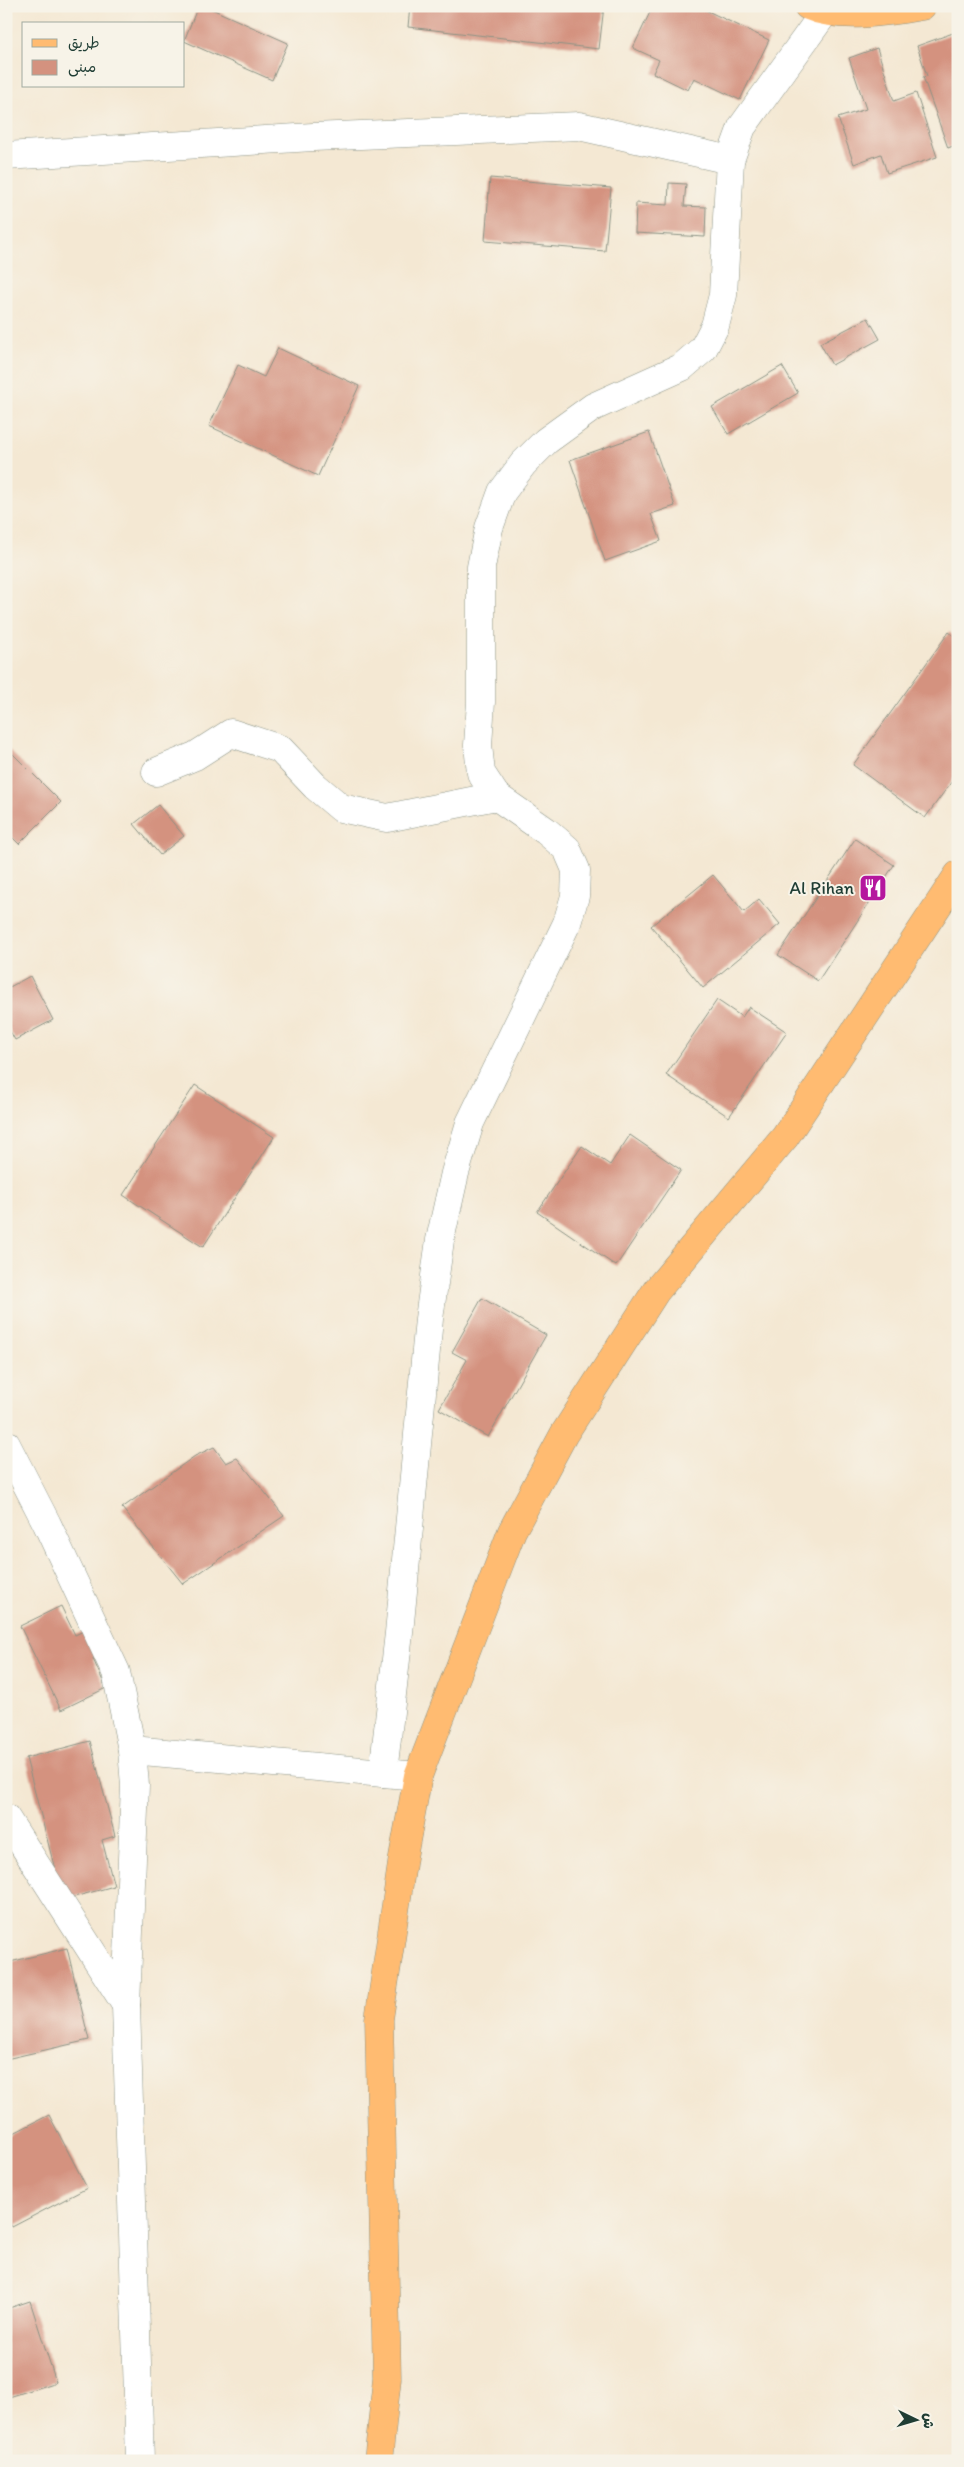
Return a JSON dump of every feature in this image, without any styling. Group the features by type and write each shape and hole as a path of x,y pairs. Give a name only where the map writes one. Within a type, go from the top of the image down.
{"main road":[{"path":"816,10 888,12 922,6"},
{"path":"378,2461 387,2378 379,2019 403,1858 418,1776 512,1531 564,1434 656,1292 785,1137 958,875"}],"street":[{"path":"383,1773 399,1634 429,1319 440,1240 453,1182 470,1123 568,923 575,896 576,870 567,849 546,831 496,796 481,773 478,744 482,702 481,567 489,528 502,492 523,464 546,441 593,407 682,367 702,349 715,326 724,295 730,160 742,127 816,10"},
{"path":"6,156 313,137 579,126 730,160"},
{"path":"156,772 195,756 231,734 280,749 315,786 341,808 387,818 496,796"},
{"path":"6,1444 47,1524 116,1672 132,1750 135,1785 126,2005 140,2461"},
{"path":"132,1750 418,1776"},
{"path":"6,1818 126,2005"}],"building":[{"path":"198,6 205,6 288,43 272,80 185,41"},
{"path":"410,6 604,6 599,49 408,27"},
{"path":"653,6 697,6 769,40 740,100 694,78 688,90 653,73 659,60 633,48"},
{"path":"953,33 958,46 958,144 948,148 923,77 927,76 917,46"},
{"path":"877,48 894,101 916,93 937,157 887,173 881,154 854,164 838,118 866,109 849,58"},
{"path":"490,178 611,188 605,251 485,241"},
{"path":"669,183 686,184 684,206 706,207 705,237 635,233 636,203 668,205"},
{"path":"868,318 880,339 832,365 820,343"},
{"path":"278,348 359,386 318,476 209,426 238,365 264,377"},
{"path":"782,366 798,393 728,434 712,407"},
{"path":"649,432 675,506 651,514 661,541 605,561 570,460"},
{"path":"949,632 958,639 958,773 925,818 853,765"},
{"path":"6,747 61,802 19,844 6,831"},
{"path":"158,805 184,836 160,855 134,824"},
{"path":"855,839 894,865 818,981 778,955"},
{"path":"713,875 744,912 759,899 780,924 703,988 651,926"},
{"path":"30,976 53,1020 15,1040 6,1024 6,989"},
{"path":"717,1000 742,1017 749,1007 787,1032 729,1117 666,1075"},
{"path":"195,1085 274,1137 203,1247 123,1195"},
{"path":"630,1135 681,1170 616,1266 537,1212 582,1146 610,1165"},
{"path":"482,1298 546,1335 488,1437 439,1409 467,1360 452,1352"},
{"path":"214,1447 226,1463 237,1458 284,1516 183,1584 122,1508 195,1456"},
{"path":"61,1606 75,1635 90,1628 103,1654 93,1659 106,1688 61,1710 20,1626"},
{"path":"90,1741 115,1836 102,1840 114,1886 63,1900 26,1758"},
{"path":"67,1948 89,2040 6,2059 6,1963"},
{"path":"49,2115 87,2188 12,2227 6,2217 6,2137"},
{"path":"30,2301 56,2382 6,2398 6,2309"}],"place":[{"name":"Al Rihan","path":"873,888"}]}
